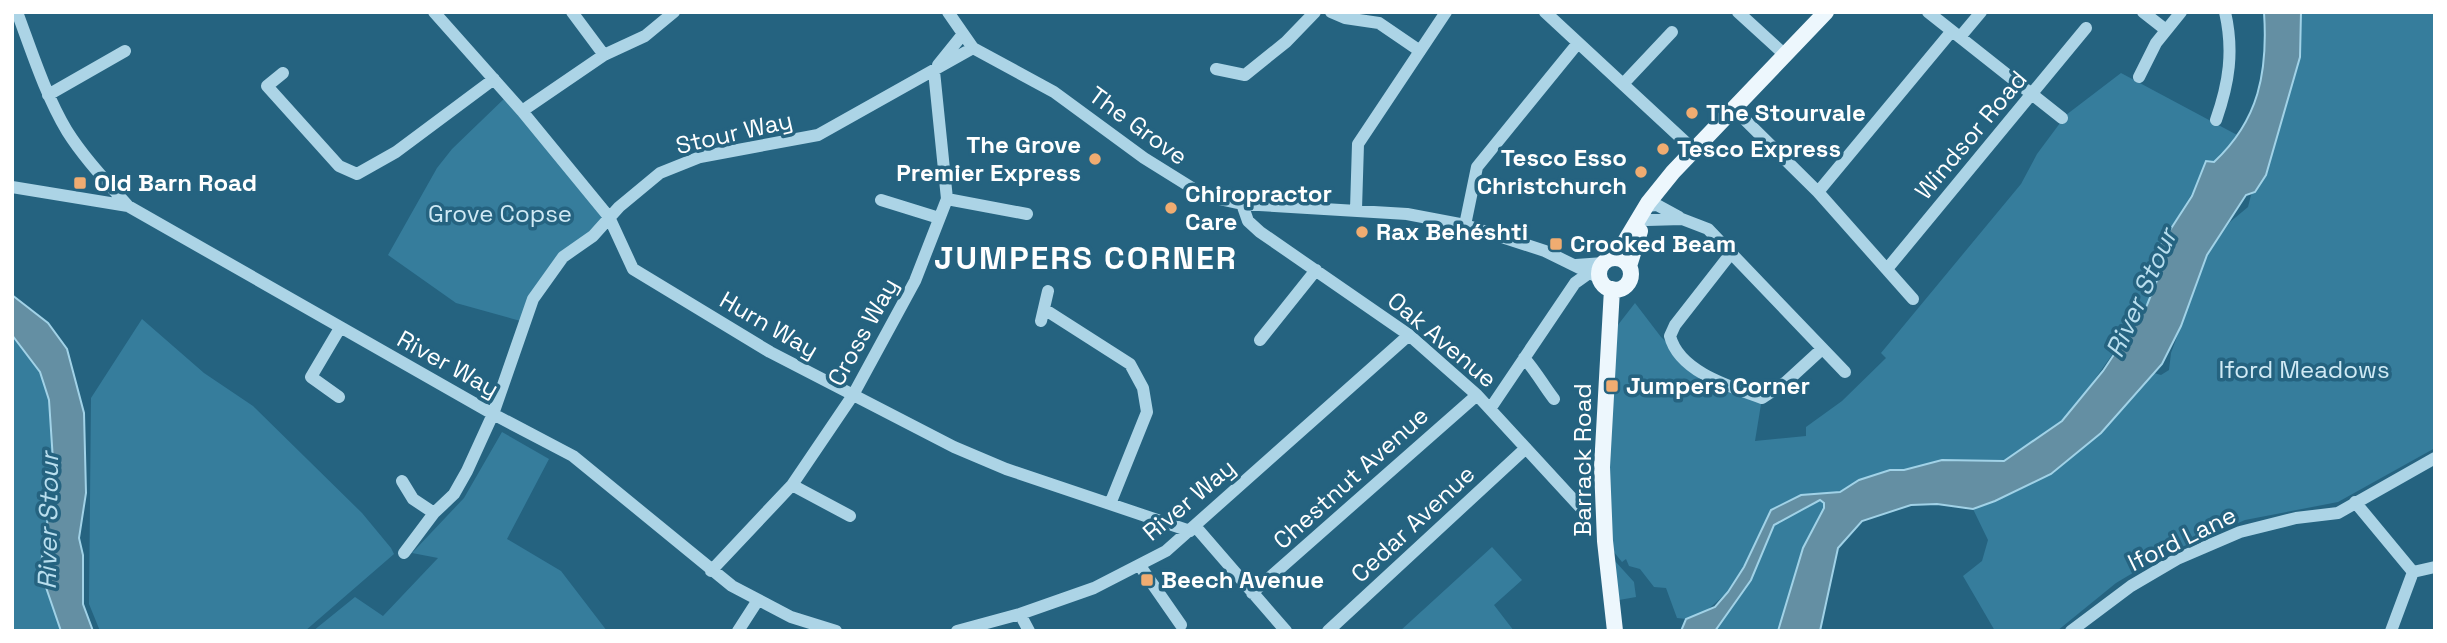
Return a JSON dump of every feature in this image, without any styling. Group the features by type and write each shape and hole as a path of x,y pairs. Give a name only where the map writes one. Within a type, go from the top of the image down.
{"main road":[{"name":"Barrack Road","path":"1615,631 1605,541 1602,467 1608,271 1695,151 1826,12"}],"street":[{"path":"14,12 48,95 79,148 128,206"},
{"name":"Hurn Way","path":"434,12 522,111 610,217 633,269 770,352 1006,469 1193,528"},
{"path":"572,12 604,55"},
{"path":"522,111 604,55 645,36 674,12"},
{"name":"The Grove","path":"948,12 973,48 1054,92 1193,190 1242,204 1356,209 1406,214 1465,225 1545,251 1576,265 1608,271"},
{"path":"1216,69 1246,79 1315,12"},
{"path":"1331,12 1345,18 1379,23 1420,51"},
{"path":"1356,209 1358,144 1446,12"},
{"path":"1545,12 1695,151"},
{"path":"1738,12 1785,55"},
{"path":"1928,12 2062,118"},
{"path":"1818,192 1955,35 1981,12"},
{"path":"2143,12 2166,30"},
{"path":"2139,77 2166,30 2180,12"},
{"path":"2216,120 2230,71 2230,39 2225,12"},
{"name":"Windsor Road","path":"1887,269 2086,28"},
{"path":"1623,84 1672,32"},
{"name":"Stour Way","path":"933,71 963,34"},
{"path":"1465,225 1477,167 1578,43"},
{"name":"Stour Way","path":"404,553 434,513 454,494 494,414 533,299 563,257 593,236 610,217 660,173 700,158 818,135 973,48"},
{"path":"48,95 125,51"},
{"name":"Cross Way","path":"711,571 792,485 853,394 915,281 947,199 933,71"},
{"path":"283,73 267,86 338,166 356,174 396,152 494,79"},
{"path":"1735,110 1818,192 1913,299"},
{"name":"River Way","path":"12,187 128,206 340,328 573,456 652,518 711,571 791,617 836,631"},
{"path":"104,201 112,187"},
{"path":"947,199 1027,214"},
{"path":"880,200 939,218"},
{"name":"Oak Avenue","path":"1242,204 1248,220 1256,227 1409,335 1477,395 1581,508"},
{"path":"1256,227 1260,205"},
{"path":"1650,210 1708,229 1845,372"},
{"path":"1731,253 1675,325 1670,336 1680,355 1703,373 1762,398 1780,387 1822,349"},
{"path":"1260,340 1316,270"},
{"path":"1490,410 1575,283 1608,271"},
{"path":"1048,291 1042,315 1130,364 1143,388 1147,412 1110,504"},
{"path":"339,397 310,377 340,328"},
{"name":"River Way","path":"957,631 1020,614 1094,588 1166,551 1409,335"},
{"path":"1524,358 1537,372 1541,383 1554,399"},
{"name":"Chestnut Avenue","path":"1252,593 1477,395"},
{"name":"Cedar Avenue","path":"1328,631 1526,448"},
{"name":"Iford Lane","path":"2071,631 2131,586 2177,559 2240,531 2296,518 2338,513 2435,458"},
{"path":"402,481 413,499 434,513"},
{"path":"792,485 850,516"},
{"path":"2355,502 2413,572"},
{"path":"1193,528 1286,631"},
{"path":"1140,566 1181,625"},
{"path":"2413,572 2435,567"},
{"path":"2391,631 2413,572"},
{"path":"738,631 758,600"},
{"path":"1020,614 1029,631"}],"green space":[{"name":"Iford Meadows","path":"2301,12 2435,12 2435,448 2338,502 2245,520 2163,555 2116,583 2057,631 1995,631 1963,576 1982,561 1988,540 1973,509 2028,486 2071,458 2108,423 2147,378 2154,373 2161,375 2169,370 2171,353 2207,255 2230,222 2248,207 2251,195 2266,175 2300,57"},
{"path":"2121,73 2239,136 2198,184 2161,244 2162,268 2147,305 2076,406 2062,421 2004,461 1942,460 1904,470 1890,470 1859,480 1840,492 1801,495 1771,510 1744,567 1728,592 1705,612 1686,619 1677,618 1666,588 1654,587 1640,569 1629,566 1626,559 1622,562 1605,541 1607,339 1635,303 1661,337 1691,365 1762,398 1755,441 1806,436 1806,427 1842,401 1886,358 1881,353 2021,184 2037,154 2066,115"},
{"name":"Grove Copse","path":"508,95 609,217 563,258 524,322 456,303 388,255 437,168 452,149"},
{"path":"142,319 204,373 253,406 362,513 391,548 394,554 305,631 100,631 89,604 91,398"},
{"path":"12,335 40,372 49,400 54,476 40,570 61,631 12,631"},
{"path":"502,432 549,459 507,539 561,571 607,631 313,631 355,597 383,616 438,558 412,553 464,498"},
{"path":"1820,500 1825,503 1824,509 1803,548 1778,631 1715,631 1751,580 1774,525"},
{"path":"1492,547 1522,580 1494,605 1514,631 1400,631"},
{"path":"1614,560 1634,582 1636,597 1619,600"}],"water":[{"path":"2264,12 2301,12 2300,57 2266,175 2255,192 2246,195 2207,255 2181,326 2162,364 2101,433 2051,474 1995,501 1973,509 1937,504 1911,505 1862,521 1838,548 1820,631 1778,631 1803,548 1824,508 1824,503 1820,500 1774,525 1751,580 1715,631 1681,631 1686,619 1715,607 1728,592 1744,567 1771,510 1801,495 1840,492 1859,480 1890,470 1904,470 1942,460 2004,461 2062,421 2103,371 2147,305 2162,268 2161,244 2192,196 2206,161 2214,162 2229,146 2251,112 2262,75"},
{"name":"River Stour","path":"12,295 48,323 67,349 84,413 86,493 79,538 83,555 83,604 93,631 61,631 40,570 54,476 49,400 40,372 12,335"}],"place":[{"name":"The Stourvale","path":"1692,113"},
{"name":"Tesco Express","path":"1663,149"},
{"name":"The Grove Premier Express","path":"1095,159"},
{"name":"Tesco Esso Christchurch","path":"1641,172"},
{"name":"Old Barn Road","path":"80,183"},
{"name":"Chiropractor Care","path":"1171,208"},
{"name":"Rax Behéshti","path":"1362,232"},
{"name":"Crooked Beam","path":"1556,244"},
{"name":"Jumpers Corner","path":"1612,386"},
{"name":"Beech Avenue","path":"1147,580"}],"district":[{"name":"JUMPERS CORNER","path":"1086,258"}]}
